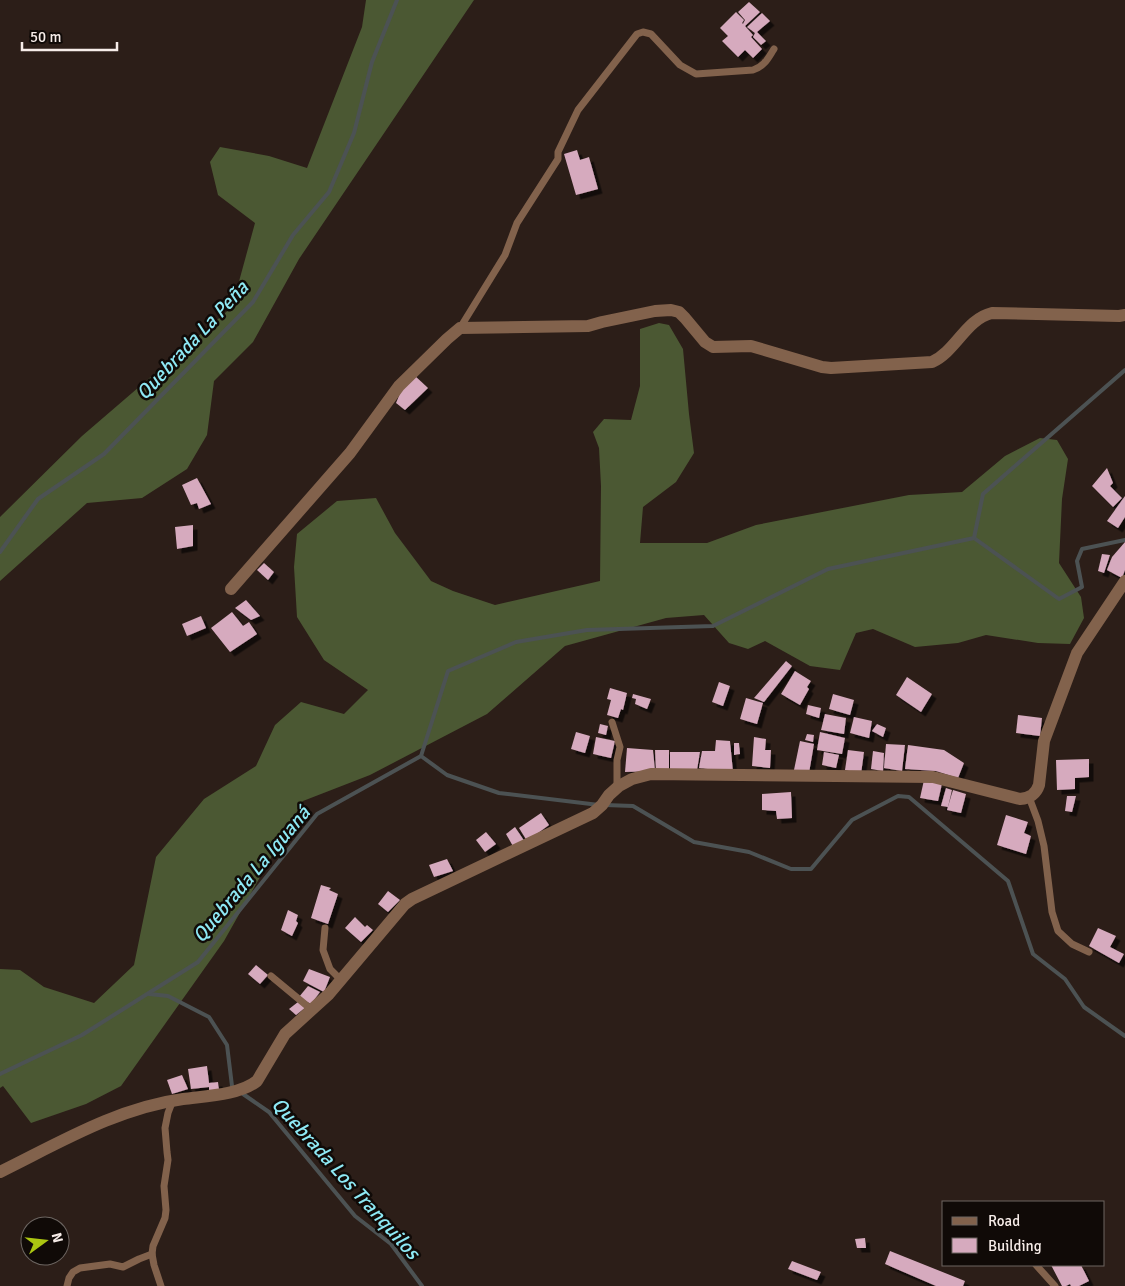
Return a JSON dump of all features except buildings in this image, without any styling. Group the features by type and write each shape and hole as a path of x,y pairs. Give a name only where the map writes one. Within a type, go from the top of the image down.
{"street":[{"path":"231,589 350,453 399,386 460,328 588,326 655,311 671,310 679,312 686,318 705,342 713,347 751,346 831,368 932,362 942,356 978,320 992,313 1125,315"},
{"path":"0,1172 128,1111 174,1100 237,1091 252,1086 257,1081 285,1034 329,994 412,898 593,813 617,788 632,779 651,774 933,777 1020,799 1029,797 1037,791 1040,785 1044,741 1077,652 1125,581"}],"lane":[{"path":"460,328 505,255 517,223 558,159 558,152 578,110 637,34 643,32 651,34 680,65 696,74 760,68 765,64 774,48"},
{"path":"612,722 620,747 617,760 617,788"},
{"path":"1029,797 1038,821 1044,846 1052,912 1058,931 1072,944 1089,952"},
{"path":"325,928 323,950 330,969 341,980"},
{"path":"271,976 312,1010"},
{"path":"161,1286 152,1254 153,1246 165,1218 164,1186 168,1152 165,1128 168,1113 174,1100"},
{"path":"67,1286 73,1272 80,1268 110,1264 123,1267 152,1254"},
{"path":"1037,1266 1055,1286"}],"green space":[{"path":"366,0 474,0 299,259 253,342 214,381 207,435 187,469 142,498 87,503 0,581 0,517 82,436 232,307 255,223 218,195 210,162 220,147 269,156 307,168 362,27"},
{"path":"659,323 669,325 683,349 694,453 676,482 643,507 640,543 707,543 756,525 909,495 962,492 1005,456 1040,438 1057,440 1068,459 1062,499 1059,563 1081,597 1084,618 1070,644 1038,643 986,635 958,643 915,647 873,629 856,633 840,670 810,666 765,641 748,649 729,643 704,615 666,618 565,646 487,714 370,775 303,801 224,941 121,1086 86,1104 31,1123 3,1086 0,1088 0,969 20,970 44,987 94,1003 134,965 156,857 204,799 256,766 275,725 301,702 344,714 368,690 324,660 297,617 294,567 297,534 337,501 376,498 395,533 431,581 453,591 495,605 600,581 601,486 599,448 593,432 604,419 631,420 640,386 640,329"}],"waterway":[{"name":"Quebrada La Peña","path":"0,552 38,499 104,454 253,302 293,235 329,192 354,133 372,62 397,0"},
{"name":"Quebrada La Iguaná","path":"0,1074 82,1035 198,962 317,814 421,756 448,671 516,642 587,630 713,626 828,569 974,538 983,494 1125,370"},
{"path":"974,538 1059,599 1082,587 1077,561 1082,549 1125,540"},
{"path":"421,756 447,775 499,793 599,805"},
{"path":"605,805 633,806 694,842 749,852 791,869 811,869 852,820 898,796 909,797 1008,881 1033,954 1065,979 1084,1007 1125,1036"},
{"name":"Quebrada Los Tranquilos","path":"149,994 168,996 209,1017 227,1045 232,1086"},
{"name":"Quebrada Los Tranquilos","path":"243,1094 269,1112 355,1216 391,1244 422,1286"}]}
